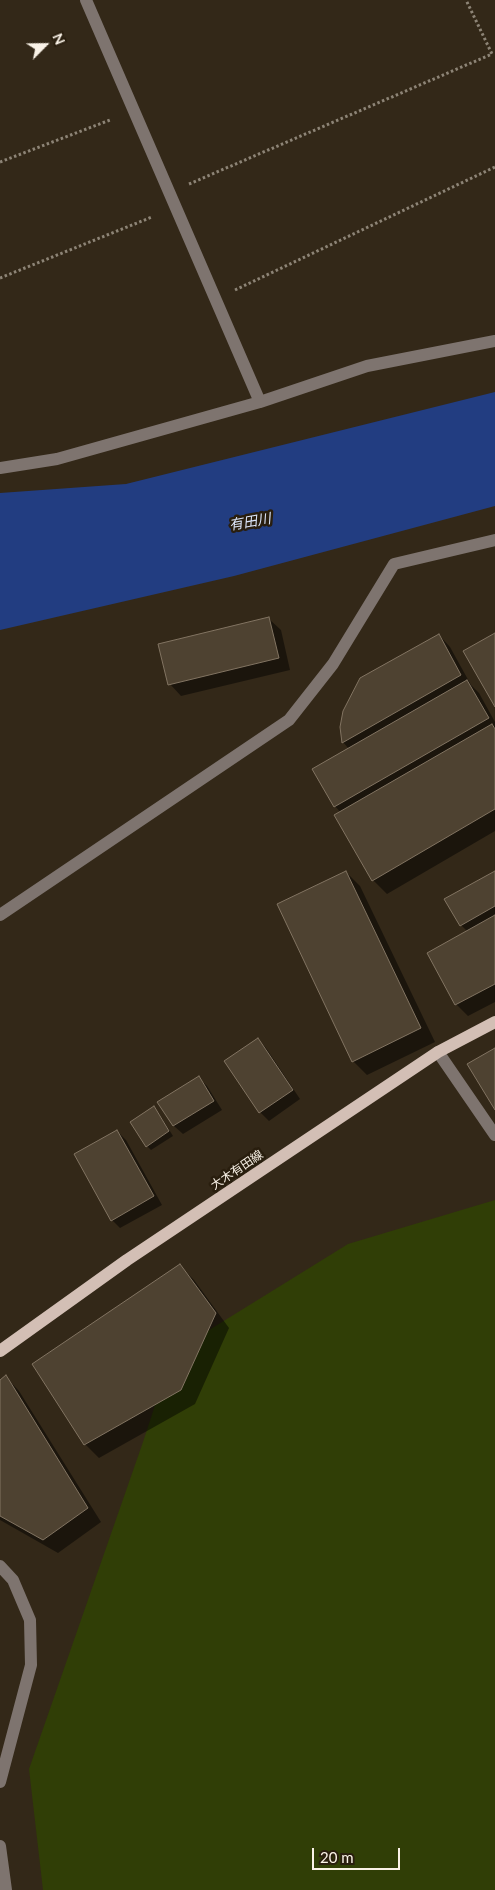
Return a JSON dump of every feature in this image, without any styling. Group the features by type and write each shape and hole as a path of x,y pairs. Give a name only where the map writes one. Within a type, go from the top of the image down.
{"main road":[{"name":"大木有田線","path":"0,1351 127,1260 438,1052 495,1022"}],"street":[{"path":"86,0 260,402"},
{"path":"0,468 57,459 260,402 367,366 495,341"},
{"path":"0,915 288,720 333,664 394,564 495,540"},
{"path":"438,1052 495,1135"},
{"path":"0,1566 13,1580 30,1620 31,1665 0,1782"},
{"path":"0,1846 6,1890"}],"path":[{"path":"180,187 492,54 466,0"},
{"path":"0,162 110,120"},
{"path":"234,291 495,167"},
{"path":"0,278 152,217"}],"green space":[{"path":"495,1200 495,1890 43,1890 29,1769 143,1442 172,1353 348,1244"}],"water":[{"name":"有田川","path":"495,392 495,506 234,576 0,630 0,493 126,484"}],"building":[{"path":"269,617 279,658 168,685 158,644"},
{"path":"495,633 495,707 463,651"},
{"path":"439,634 461,675 342,743 340,727 343,711 360,678"},
{"path":"467,680 489,718 334,807 312,769"},
{"path":"492,724 495,729 495,809 372,881 334,815"},
{"path":"346,871 421,1028 352,1062 277,904"},
{"path":"495,871 495,906 460,926 444,899"},
{"path":"495,915 495,984 455,1005 427,953"},
{"path":"258,1038 293,1090 259,1113 224,1061"},
{"path":"495,1048 495,1110 467,1064"},
{"path":"199,1076 214,1101 173,1126 157,1102"},
{"path":"154,1106 169,1131 146,1147 130,1122"},
{"path":"117,1130 154,1196 111,1221 74,1154"},
{"path":"180,1264 216,1313 181,1390 84,1445 32,1364"},
{"path":"6,1375 88,1508 43,1540 0,1516 0,1380"}]}
